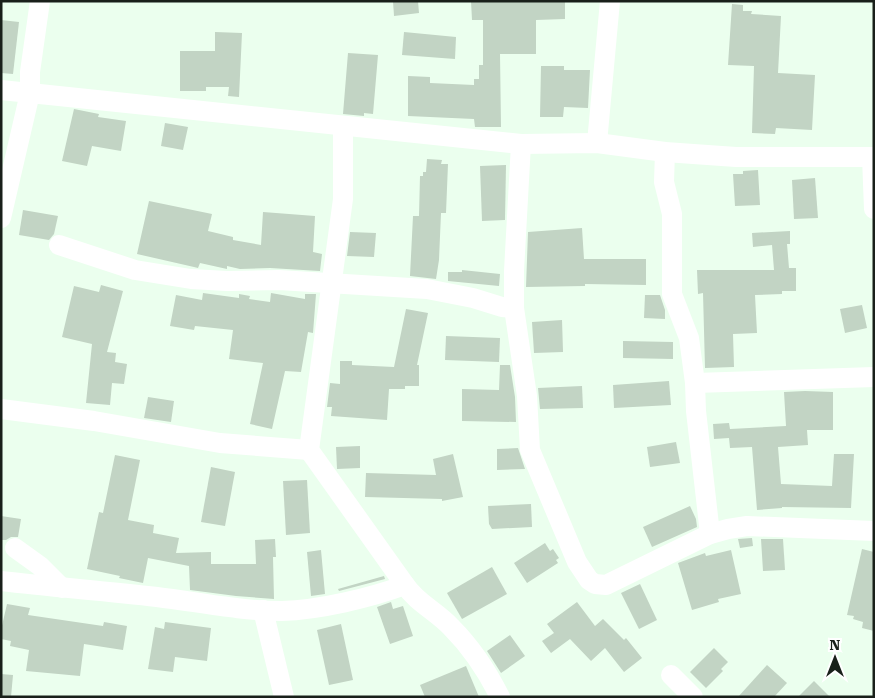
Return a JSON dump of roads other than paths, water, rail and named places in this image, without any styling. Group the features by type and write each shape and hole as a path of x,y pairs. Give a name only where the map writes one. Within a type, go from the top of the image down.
{"street":[{"path":"1,218 30,93 30,72 40,1"},
{"path":"597,143 610,1"},
{"path":"1,90 521,144 597,143 665,152 736,157 873,157 874,209"},
{"path":"343,126 344,199 309,450 415,599 433,611 451,627 480,662 500,697"},
{"path":"521,144 514,271 514,308 527,396 530,450 578,562 589,580 595,584 606,585 710,534 728,529 747,526 874,530"},
{"path":"665,152 664,182 672,214 672,294 689,338 710,534"},
{"path":"59,245 135,270 191,279 331,282 427,289 473,298 502,307 514,308"},
{"path":"695,383 874,377"},
{"path":"1,409 94,421 220,443 309,450"},
{"path":"15,548 40,566 62,588"},
{"path":"1,582 284,611 322,606 387,592 405,585"},
{"path":"263,610 284,697"},
{"path":"670,675 693,697"}]}
